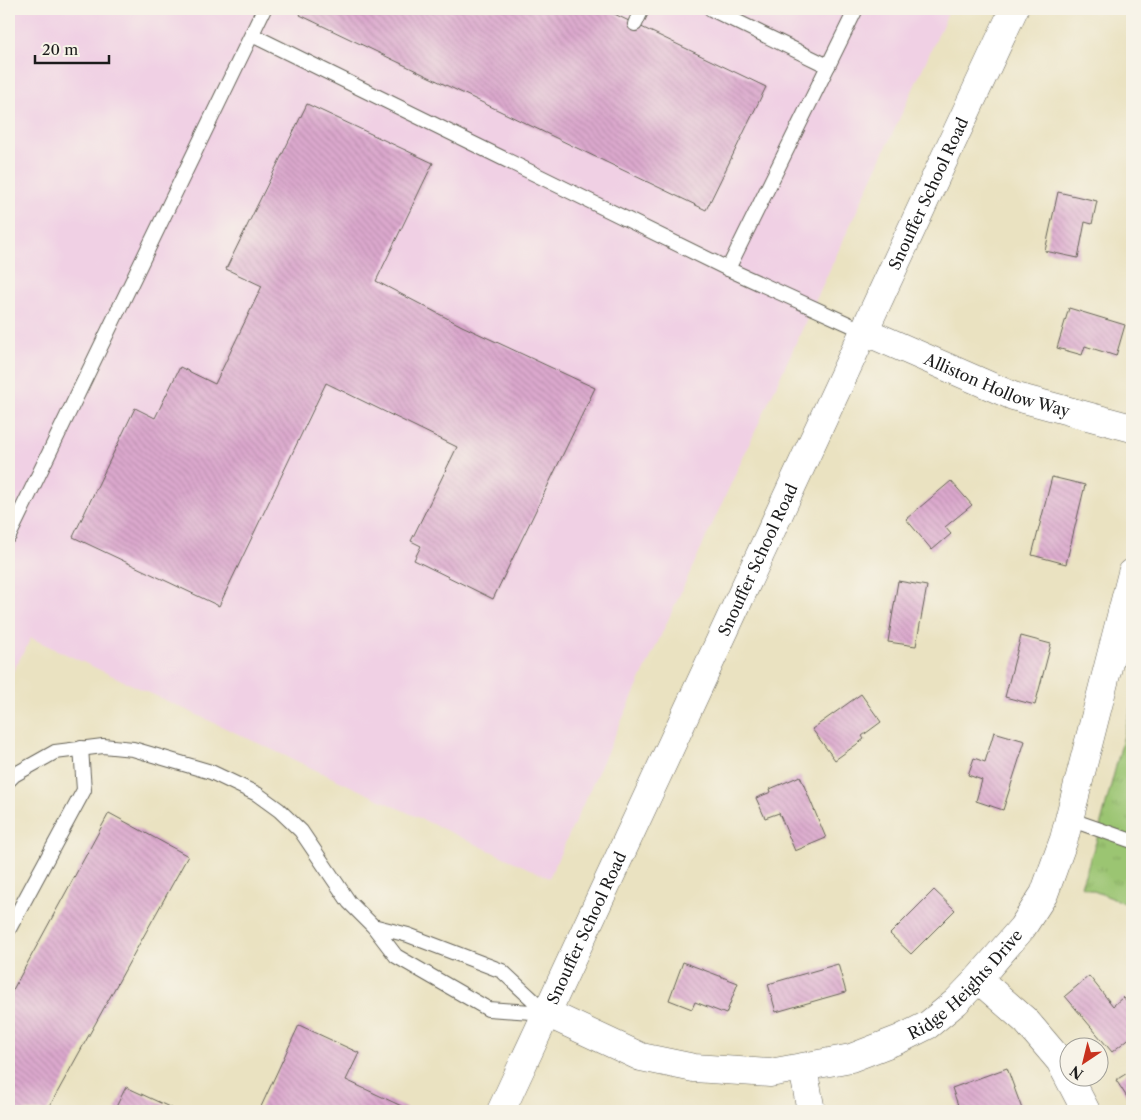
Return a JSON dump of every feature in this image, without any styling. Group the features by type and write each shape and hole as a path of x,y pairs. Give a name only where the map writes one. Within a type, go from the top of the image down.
{"street":[{"name":"Snouffer School Road","path":"501,1111 1014,9"},
{"name":"Alliston Hollow Way","path":"864,331 1013,396 1132,428"},
{"name":"Ridge Heights Drive","path":"547,1013 641,1057 694,1068 770,1074 851,1058 900,1039 928,1025 956,1002 978,979 1022,928 1044,894 1064,840 1132,573"},
{"path":"978,979 1026,1021 1060,1061 1086,1111"},
{"path":"803,1068 811,1111"}],"lane":[{"path":"9,536 264,9"},
{"path":"635,24 642,9"},
{"path":"711,9 828,66"},
{"path":"728,269 856,9"},
{"path":"252,35 728,269 864,331"},
{"path":"9,780 14,775 55,752 102,746 133,749 211,772 257,794 279,810 301,831 349,902 373,926 396,956 488,1009 547,1013"},
{"path":"9,929 84,790 81,748"},
{"path":"1069,819 1132,841"},
{"path":"373,926 408,935 502,971 547,1013"}],"shaded area":[{"path":"9,9 950,9 549,878 31,638 9,679"}],"green space":[{"path":"1132,705 1132,906 1081,886 1096,842"}],"building":[{"path":"303,9 604,9 766,87 706,210 300,15"},
{"path":"307,104 433,163 376,281 462,326 595,388 493,599 414,560 421,546 411,541 457,447 326,383 219,606 73,537 135,408 155,418 180,367 215,384 262,286 226,269"},
{"path":"1058,192 1097,201 1092,224 1085,222 1078,258 1045,251"},
{"path":"1069,308 1125,325 1116,356 1085,346 1082,355 1057,348"},
{"path":"1052,477 1085,485 1066,564 1032,555"},
{"path":"951,481 972,505 945,527 951,534 932,550 906,519"},
{"path":"898,581 927,586 916,646 888,642"},
{"path":"1021,636 1051,644 1035,705 1005,697"},
{"path":"861,694 881,722 862,736 864,739 835,760 812,729"},
{"path":"994,732 1025,741 1003,810 976,801 982,780 968,775 974,758 985,762"},
{"path":"800,776 826,838 795,851 779,813 765,818 756,798 771,792 770,789"},
{"path":"109,813 188,856 47,1111 9,1111 9,997"},
{"path":"934,890 955,910 911,954 890,934"},
{"path":"683,962 738,983 726,1014 695,1002 692,1009 669,1000"},
{"path":"838,964 846,992 776,1012 768,984"},
{"path":"1089,976 1113,1006 1123,997 1132,1007 1132,1036 1112,1052 1108,1047 1108,1038 1100,1038 1065,996"},
{"path":"299,1025 359,1053 346,1080 412,1111 259,1111"},
{"path":"1007,1068 1022,1109 1017,1111 960,1111 952,1088"},
{"path":"1132,1070 1132,1105 1116,1080"},
{"path":"126,1087 178,1111 120,1111 115,1109"}]}
